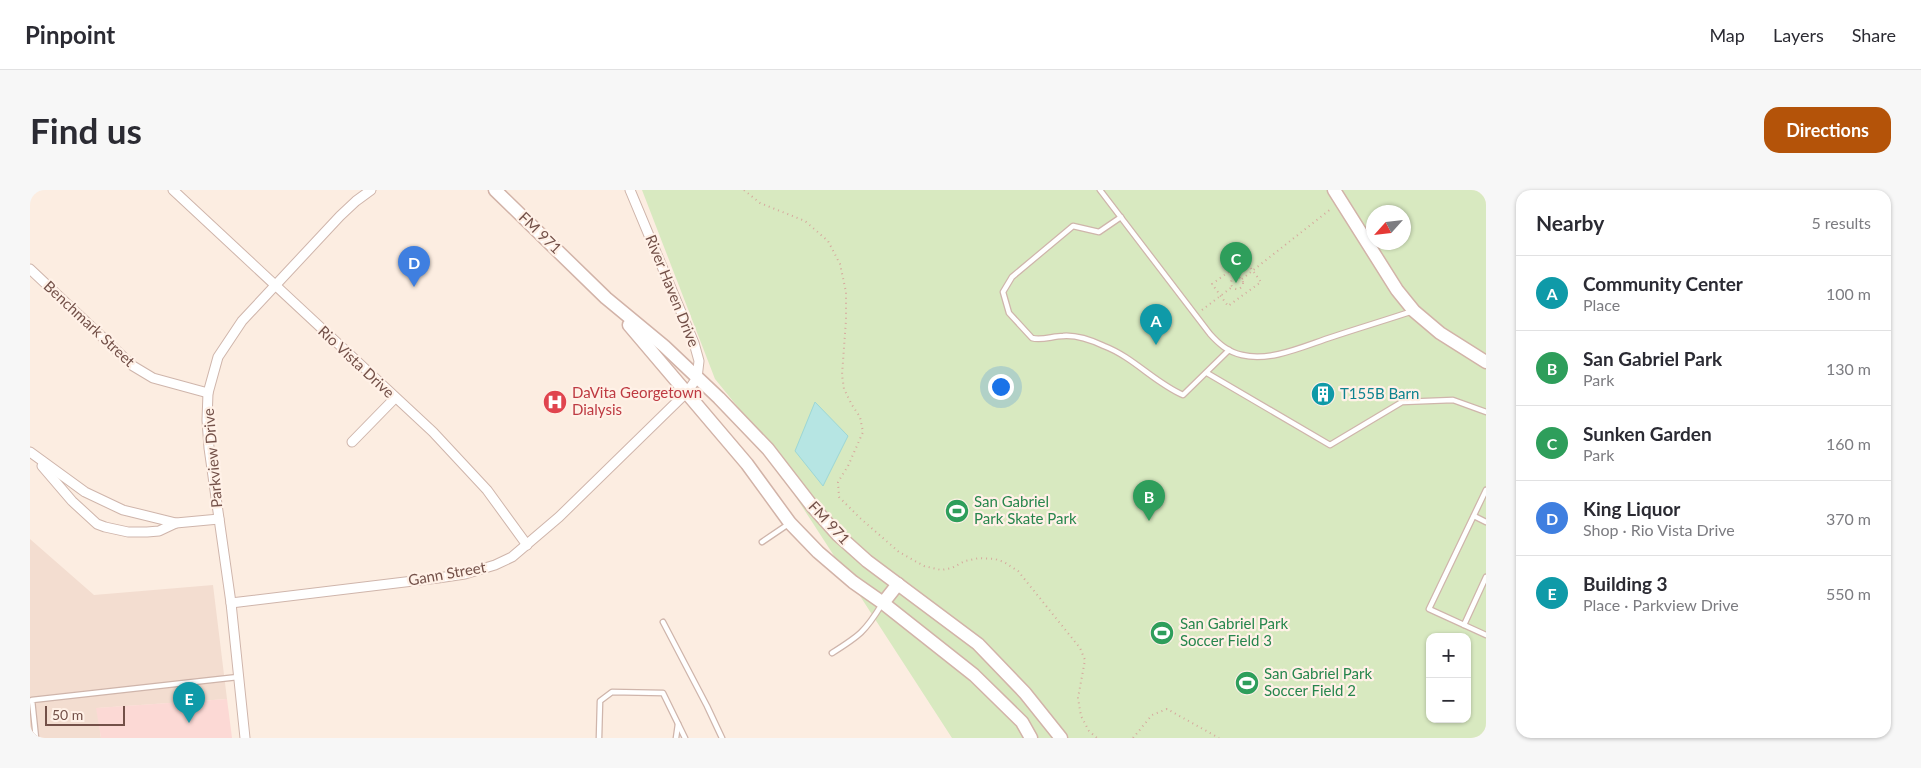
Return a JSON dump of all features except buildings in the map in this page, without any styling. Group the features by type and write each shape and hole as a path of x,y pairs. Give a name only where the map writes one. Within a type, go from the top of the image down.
{"main road":[{"name":"FM 971","path":"495,190 606,298 664,346 768,448 812,506 838,535 867,561 978,644 1025,692 1061,738"},
{"path":"1334,190 1397,290 1414,311 1440,333 1486,362"},
{"name":"FM 971","path":"606,298 747,464 790,523 818,552 853,582 883,603 974,675 1022,722 1031,738"},
{"path":"883,603 898,584"}],"street":[{"name":"Rio Vista Drive","path":"173,190 433,432 487,490 527,545"},
{"name":"Parkview Drive","path":"356,201 363,190"},
{"name":"Parkview Drive","path":"245,738 231,603 209,448 208,393 218,356 253,307 356,201 371,190"},
{"name":"River Haven Drive","path":"630,190 694,343 699,361 697,378"},
{"name":"Benchmark Street","path":"30,269 133,366 153,378 208,393"},
{"path":"687,392 697,378"},
{"name":"Gann Street","path":"231,603 465,574 495,565 527,545 559,517 687,392"},
{"path":"352,442 395,398"},
{"path":"32,454 72,484 99,500 123,510 176,523 218,519"},
{"path":"32,454 72,502 97,524 105,528 128,532 147,532 159,531 176,523"}],"lane":[{"path":"1100,190 1210,334 1219,344 1229,350 1242,355 1256,356 1284,352 1414,311"},
{"path":"1121,217 1099,232 1073,226 1012,276 1003,292 1009,313 1032,338 1038,340 1044,337 1075,336 1106,346 1172,390 1183,395 1229,350"},
{"path":"1207,373 1330,445 1402,402 1454,400 1486,412"},
{"path":"1486,490 1429,609 1486,635"},
{"path":"1474,516 1486,522"},
{"path":"762,542 790,523"},
{"path":"1464,625 1486,577"},
{"path":"832,653 859,636 869,625 883,603"},
{"path":"663,622 722,738"},
{"path":"36,738 32,700 238,677"},
{"path":"599,738 600,701 612,692 663,693 685,738"},
{"path":"676,738 678,724"}],"path":[{"path":"744,190 760,203 805,221 828,241 840,264 846,292 842,375 844,389 860,417 863,432 848,466 838,482 839,497 899,552 924,566 941,570 952,568 965,561 987,558 1004,562 1018,571 1080,648 1085,660 1078,698 1088,731 1097,738"},
{"path":"1242,279 1303,232 1324,213 1341,202"},
{"path":"1245,260 1261,282 1228,306 1220,296 1212,284 1245,260"},
{"path":"1232,287 1230,281 1233,278 1237,276 1242,279"},
{"path":"1232,287 1238,289 1241,287 1242,279"},
{"path":"1196,315 1232,287"},
{"path":"1133,738 1152,715 1167,709 1219,738"}],"shaded area":[{"path":"30,539 94,595 213,585 227,699 97,708 101,738 30,738"},
{"path":"227,699 232,738 101,738 96,708"}],"green space":[{"path":"642,190 1486,190 1486,738 952,738 737,406 715,379"}],"water":[{"path":"815,402 848,436 823,486 795,451"}],"place":[{"name":"Sunken Garden","path":"1236,283"},
{"name":"King Liquor","path":"414,287"},
{"name":"Community Center","path":"1156,345"},
{"name":"T155B Barn","path":"1323,394"},
{"name":"DaVita Georgetown Dialysis","path":"555,402"},
{"name":"San Gabriel Park Skate Park","path":"957,511"},
{"name":"San Gabriel Park","path":"1149,521"},
{"name":"San Gabriel Park Soccer Field 3","path":"1162,633"},
{"name":"San Gabriel Park Soccer Field 2","path":"1247,683"},
{"name":"Building 3","path":"189,723"}]}
